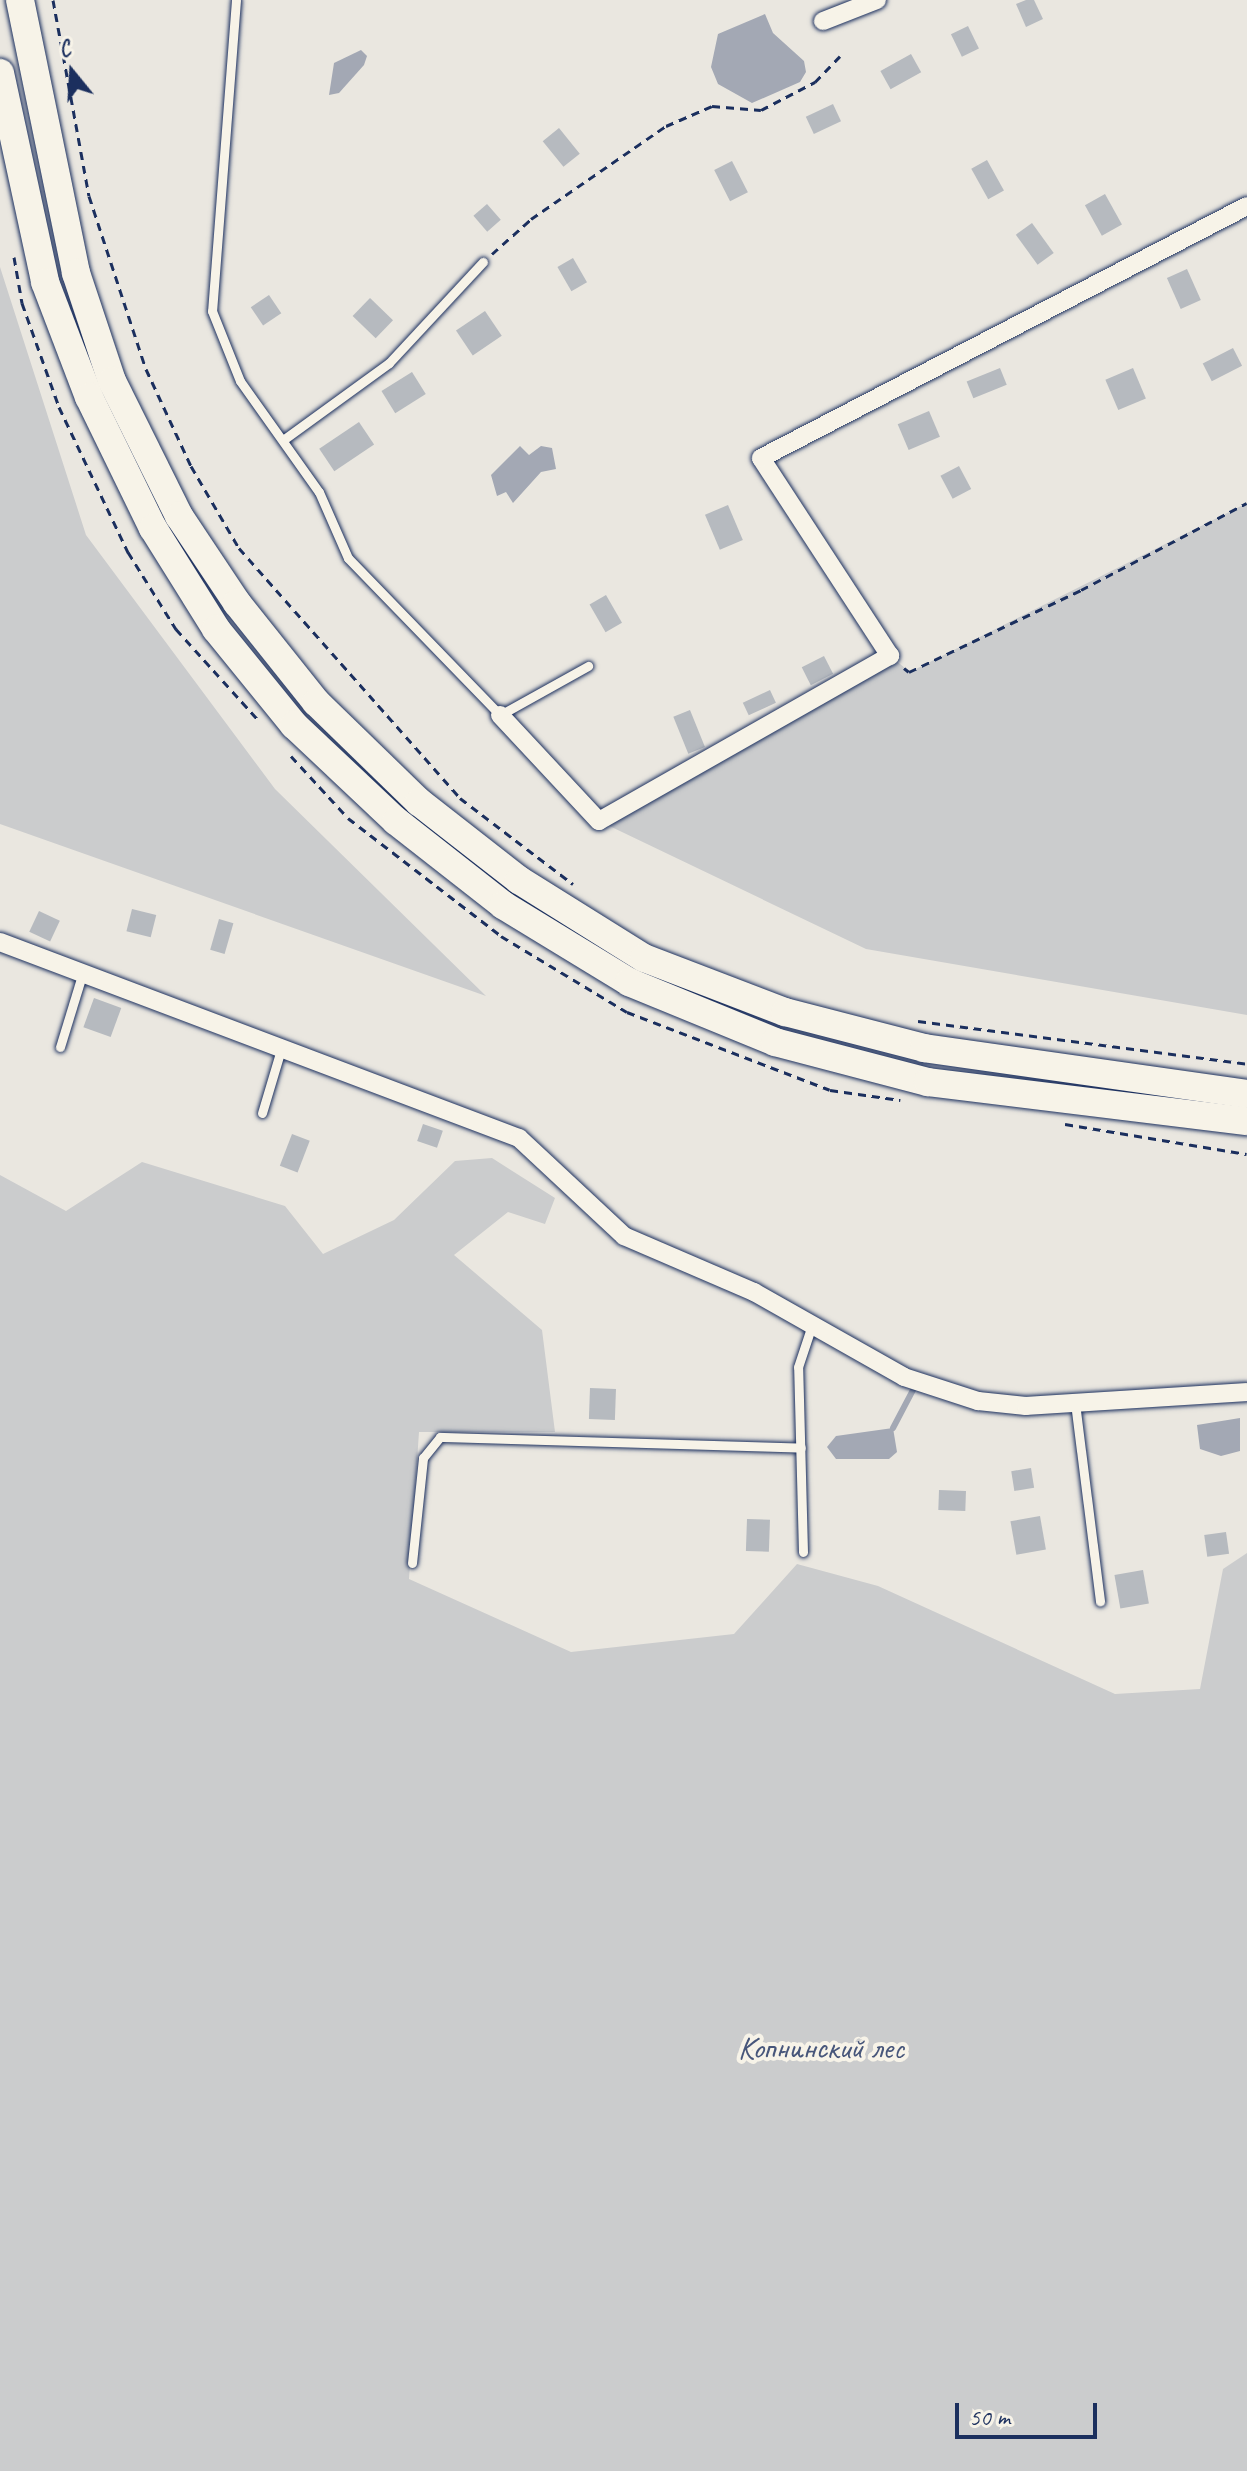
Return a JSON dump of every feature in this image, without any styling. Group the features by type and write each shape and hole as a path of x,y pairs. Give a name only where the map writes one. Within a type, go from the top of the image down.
{"main road":[{"path":"20,0 76,273 112,381 172,502 237,603 316,702 419,802 519,880 644,958 785,1012 924,1048 1247,1094"},
{"path":"0,73 45,282 89,397 153,528 216,629 294,725 396,821 503,905 629,982 775,1042 928,1082 1247,1121"}],"street":[{"path":"823,21 877,0"},
{"path":"500,715 599,821 890,656 761,458 1247,206"},
{"path":"0,942 519,1138 624,1236 754,1292 904,1377 978,1401 1075,1403 1247,1392"}],"lane":[{"path":"236,0 212,311 240,381 319,492 348,558 500,715 588,666"},
{"path":"283,440 389,363 483,262"},
{"path":"60,1047 83,972"},
{"path":"262,1113 282,1046"},
{"path":"803,1552 798,1367 812,1325"},
{"path":"1075,1403 1100,1601"},
{"path":"412,1563 423,1458 440,1437 801,1448"}],"path":[{"path":"53,0 89,196 146,369 191,466 239,548 460,798 582,891"},
{"path":"483,262 531,219 666,126 712,106 761,110 815,82 840,56"},
{"path":"11,241 22,303 59,407 128,552 176,629 262,725"},
{"path":"890,656 909,672 1247,503"},
{"path":"284,749 348,818 501,936 627,1012 830,1090 908,1102"},
{"path":"905,1019 1247,1064"},
{"path":"1063,1124 1247,1154"}],"green space":[{"path":"0,267 86,535 275,789 486,996 0,824"},
{"path":"1247,503 1247,1015 866,949 599,821 890,656 910,672"},
{"name":"Копнинский лес","path":"492,1158 555,1198 545,1224 508,1212 454,1255 542,1330 555,1432 419,1432 409,1579 571,1652 734,1634 797,1564 878,1586 1115,1694 1200,1689 1223,1569 1247,1553 1247,2471 0,2471 0,1175 66,1211 142,1162 285,1206 323,1254 394,1220 455,1161"}],"shaded area":[{"path":"765,14 773,33 804,61 806,72 800,82 752,103 718,84 711,67 718,34"},
{"path":"361,50 367,56 364,65 339,93 329,95 334,63"},
{"path":"520,446 529,455 541,446 552,448 556,469 541,472 513,503 506,492 497,496 491,475"},
{"path":"1240,1418 1240,1451 1221,1456 1200,1449 1197,1425"},
{"path":"893,1428 897,1452 889,1459 836,1459 827,1447 836,1436"}],"building":[{"path":"1034,0 1043,19 1026,27 1016,4"},
{"path":"968,26 979,48 962,57 951,34"},
{"path":"911,54 921,72 891,89 880,71"},
{"path":"833,104 841,121 814,134 806,117"},
{"path":"559,128 580,154 563,167 543,141"},
{"path":"987,160 1004,191 988,199 971,169"},
{"path":"732,161 748,192 730,201 714,170"},
{"path":"1105,194 1122,225 1102,236 1085,205"},
{"path":"487,204 501,220 487,232 473,216"},
{"path":"1032,223 1054,253 1038,265 1016,235"},
{"path":"573,258 587,282 571,291 557,267"},
{"path":"1187,269 1201,300 1181,309 1167,278"},
{"path":"269,295 281,313 263,326 251,307"},
{"path":"370,298 393,320 376,338 353,316"},
{"path":"485,311 502,336 473,355 456,331"},
{"path":"1233,348 1242,366 1212,381 1203,363"},
{"path":"1000,368 1007,385 973,398 967,381"},
{"path":"1133,368 1146,398 1118,410 1105,380"},
{"path":"412,372 426,394 395,413 381,391"},
{"path":"929,411 940,437 909,450 898,424"},
{"path":"359,422 374,444 334,471 319,449"},
{"path":"959,466 971,489 953,499 940,476"},
{"path":"728,505 743,540 720,550 705,515"},
{"path":"606,595 622,623 606,632 590,604"},
{"path":"824,656 833,674 811,685 802,667"},
{"path":"770,690 776,703 749,715 743,703"},
{"path":"690,710 705,747 688,754 673,717"},
{"path":"132,909 156,915 151,937 126,931"},
{"path":"39,911 60,921 50,942 29,932"},
{"path":"219,919 233,923 225,954 210,950"},
{"path":"94,998 121,1008 111,1037 83,1027"},
{"path":"423,1124 443,1131 437,1148 417,1141"},
{"path":"292,1134 310,1141 298,1173 280,1166"},
{"path":"590,1388 616,1389 615,1420 589,1419"},
{"path":"1031,1468 1034,1488 1014,1491 1011,1471"},
{"path":"939,1490 966,1491 965,1511 938,1510"},
{"path":"1040,1516 1046,1549 1016,1555 1010,1521"},
{"path":"747,1519 770,1520 769,1552 746,1551"},
{"path":"1226,1532 1229,1554 1207,1557 1204,1535"},
{"path":"1143,1570 1149,1603 1120,1609 1114,1575"}],"waterway":[{"path":"893,1428 913,1390"}]}
